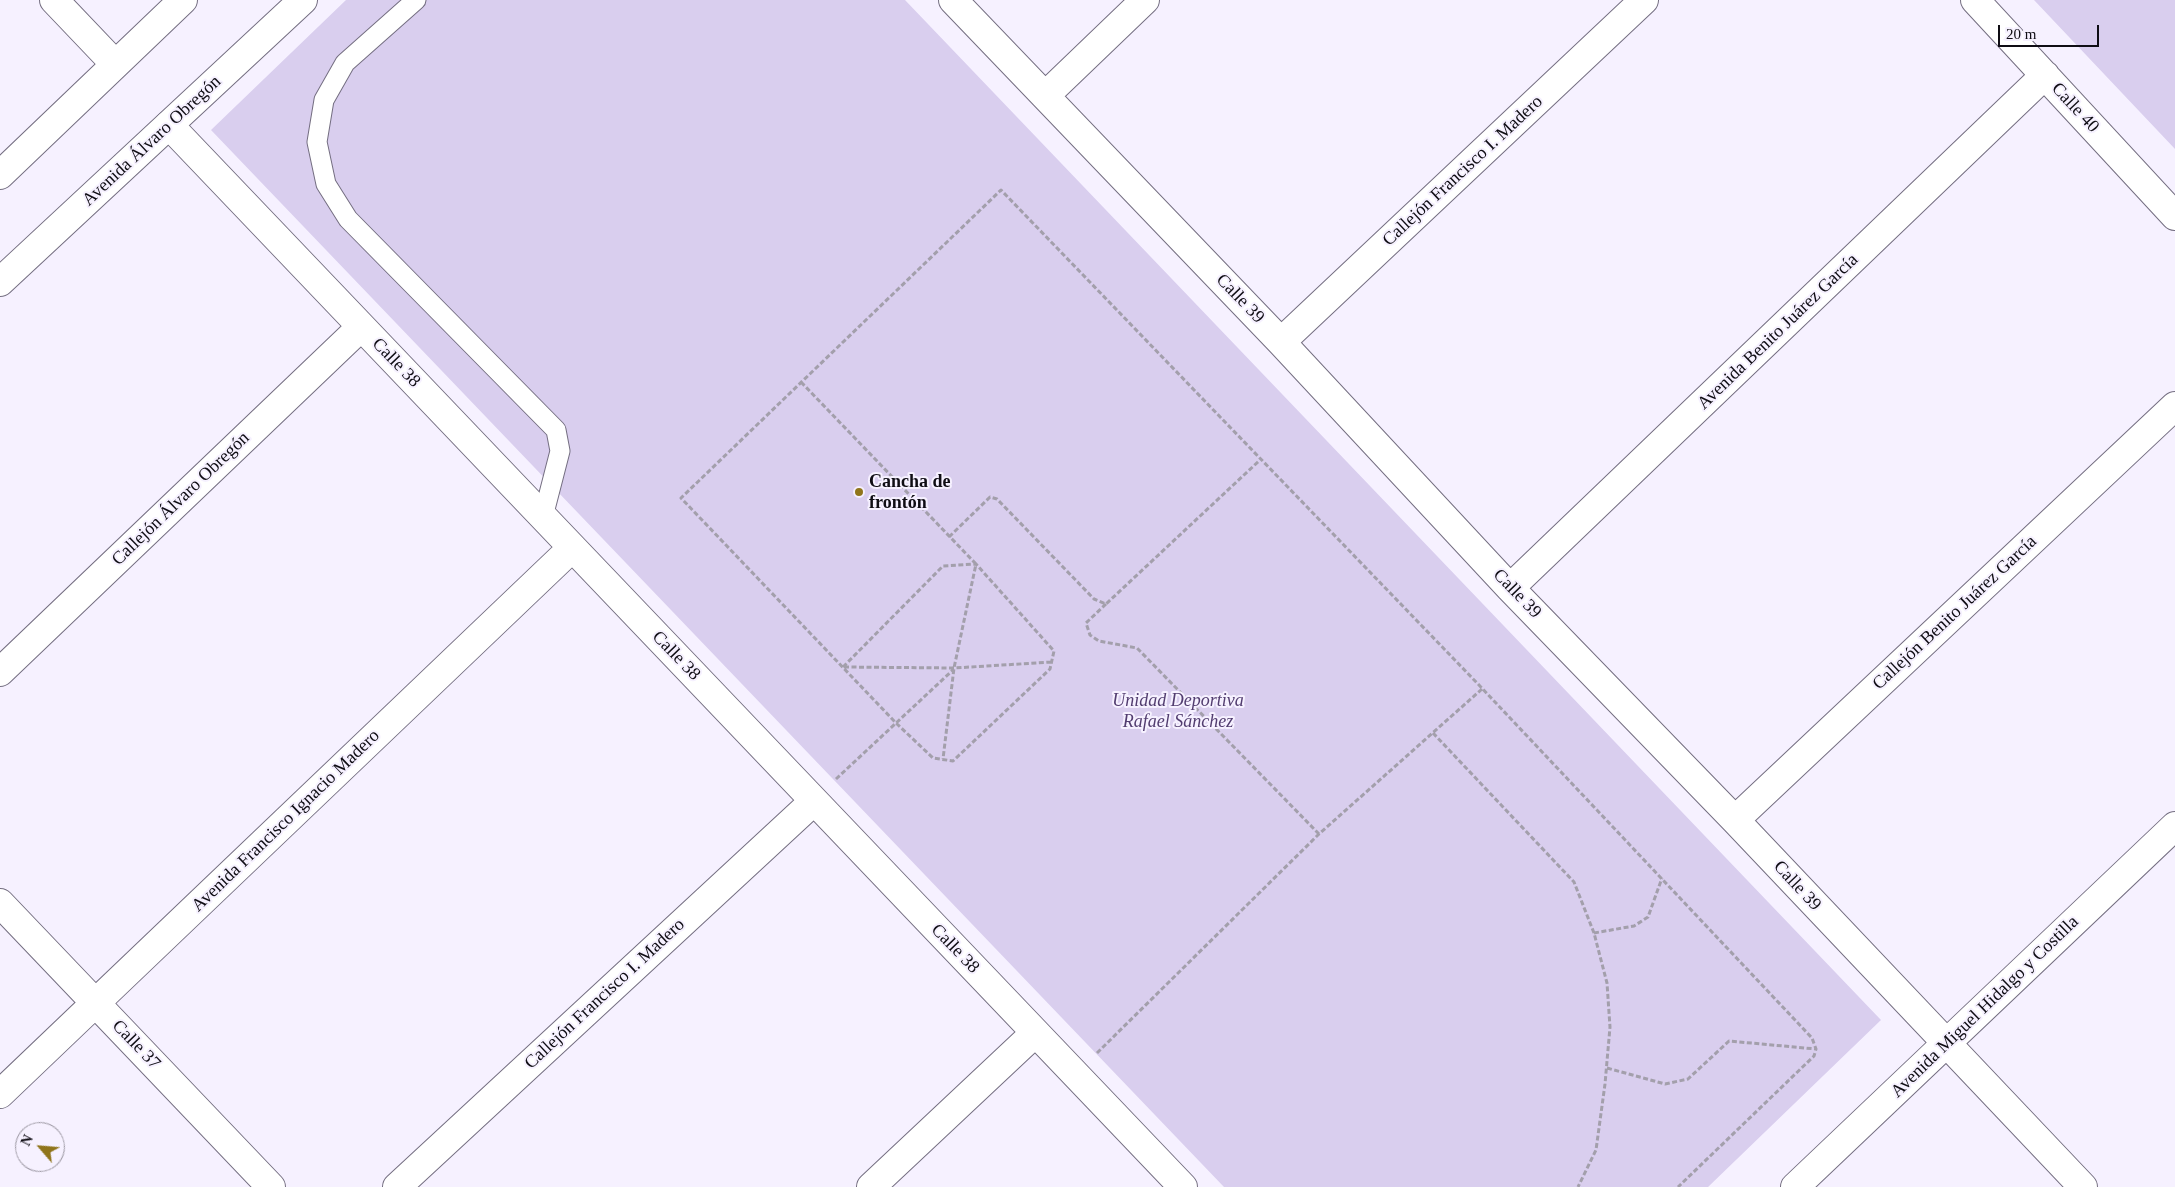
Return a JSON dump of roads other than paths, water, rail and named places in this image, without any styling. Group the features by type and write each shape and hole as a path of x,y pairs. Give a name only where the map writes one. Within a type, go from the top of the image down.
{"main road":[{"path":"54,0 115,64"},
{"path":"0,175 183,0"},
{"name":"Avenida Álvaro Obregón","path":"0,282 303,0"},
{"name":"Calle 39","path":"953,0 1282,342 1510,588 1735,820 2082,1187"},
{"path":"1046,95 1145,0"},
{"name":"Callejón Francisco I. Madero","path":"1282,342 1644,0"},
{"name":"Calle 40","path":"1975,0 2175,216"},
{"name":"Avenida Benito Juárez García","path":"1510,588 2045,75"},
{"name":"Calle 38","path":"168,125 1183,1187"},
{"name":"Callejón Álvaro Obregón","path":"0,672 361,327"},
{"name":"Callejón Benito Juárez García","path":"1735,820 2175,406"},
{"name":"Avenida Francisco Ignacio Madero","path":"0,1094 572,548"},
{"name":"Callejón Francisco I. Madero","path":"397,1187 814,801"},
{"name":"Avenida Miguel Hidalgo y Costilla","path":"1795,1187 2175,826"},
{"name":"Calle 37","path":"0,903 271,1187"},
{"path":"871,1187 1035,1032"}],"lane":[{"path":"416,0 346,63 324,100 317,142 326,184 348,219 556,430 560,452 543,517"}],"place":[{"name":"Cancha de frontón","path":"859,492"}],"park label":[{"name":"Unidad Deportiva Rafael Sánchez","path":"1178,711"}]}
